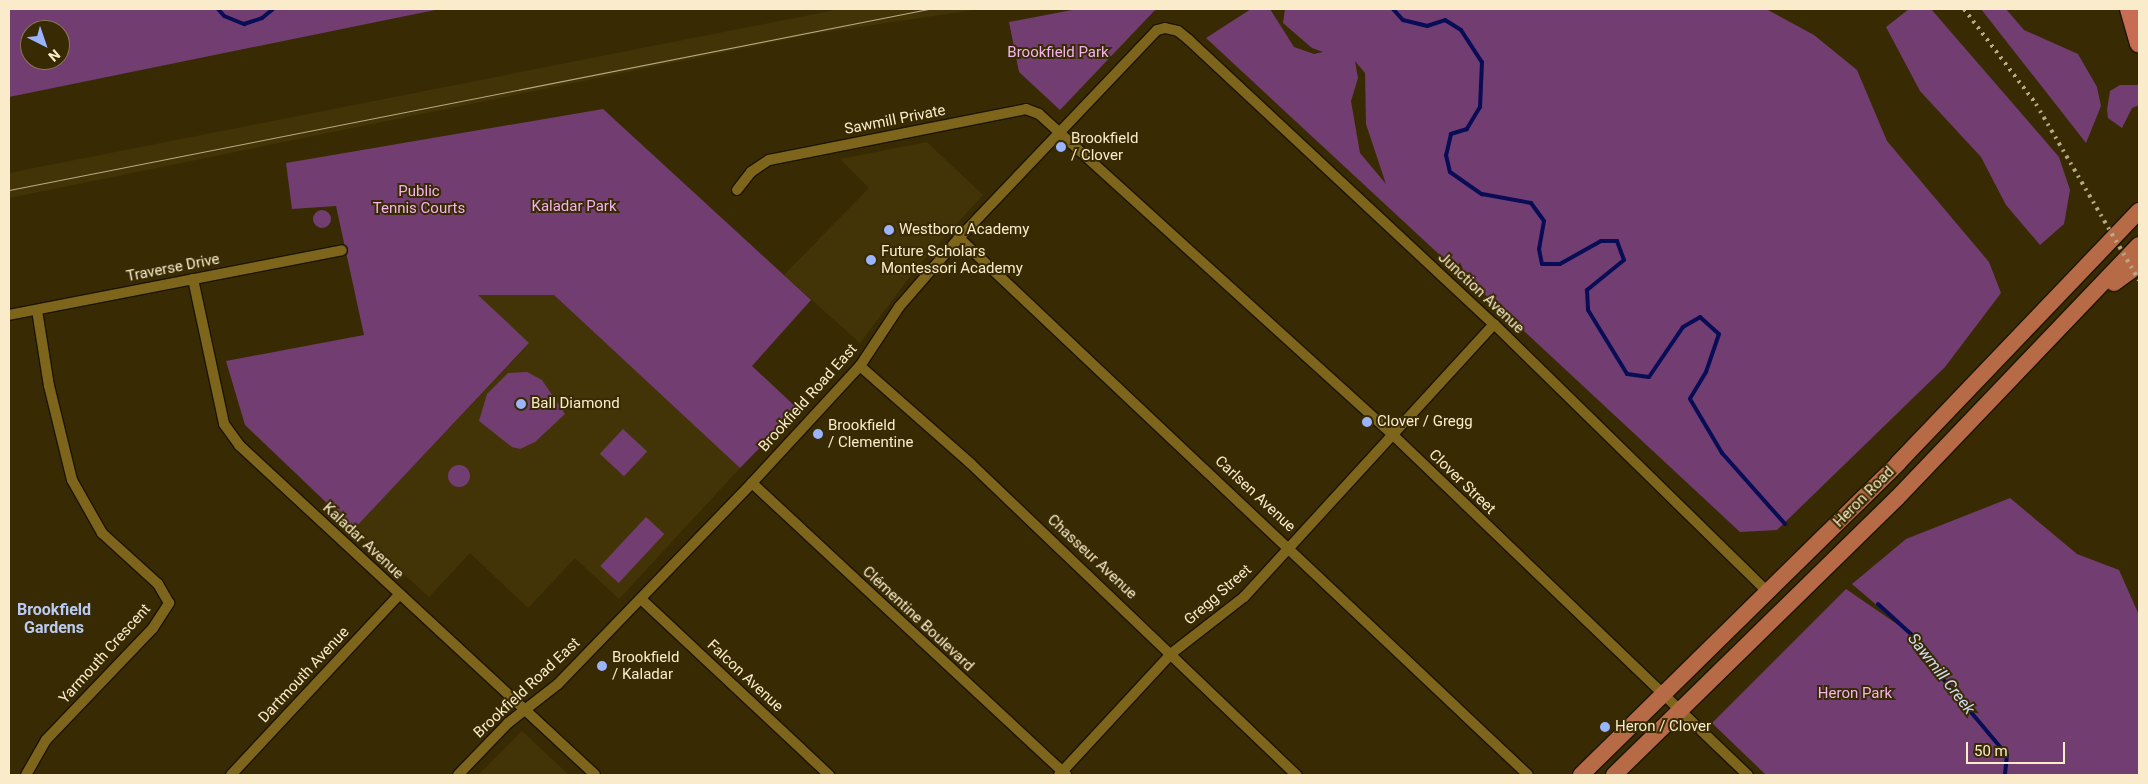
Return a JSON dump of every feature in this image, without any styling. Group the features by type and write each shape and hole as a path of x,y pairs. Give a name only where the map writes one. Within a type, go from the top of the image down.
{"highway":[{"path":"2129,9 2139,44"}],"main road":[{"name":"Heron Road","path":"1581,775 1769,593 1947,414 2139,211"},
{"name":"Heron Road","path":"1614,775 1897,498 2139,245"},
{"path":"2073,315 2139,265"}],"street":[{"name":"Brookfield Road East","path":"458,775 525,709 558,684 752,483 860,366 900,307 959,238 1063,132 1157,30 1165,28"},
{"name":"Junction Avenue","path":"1165,28 1178,31 1189,40 1494,324 1769,593"},
{"name":"Sawmill Private","path":"737,190 751,172 769,160 1026,108 1063,132"},
{"name":"Clover Street","path":"1063,132 1392,434 1662,695 1748,775"},
{"name":"Carlsen Avenue","path":"959,238 1290,547 1528,775"},
{"name":"Traverse Drive","path":"9,315 342,250"},
{"name":"Kaladar Avenue","path":"192,279 224,424 239,445 595,775"},
{"name":"Yarmouth Crescent","path":"26,775 46,740 153,628 169,603 158,584 102,533 72,480 49,386 37,310"},
{"name":"Gregg Street","path":"1063,774 1172,653 1244,597 1370,464 1392,434 1494,324"},
{"name":"Chasseur Avenue","path":"860,366 1172,653 1297,775"},
{"name":"Clémentine Boulevard","path":"752,483 1063,774"},
{"name":"Dartmouth Avenue","path":"231,775 399,595"},
{"name":"Falcon Avenue","path":"641,599 829,775"}],"shaded area":[{"path":"840,9 980,9 819,33 9,198 9,173"},
{"name":"Westboro Academy","path":"927,142 983,195 918,266 860,343 784,275 869,188 840,159"},
{"path":"477,295 554,295 740,468 619,599 575,558 528,608 470,553 429,597 354,529 529,344"},
{"path":"522,731 569,775 478,775"}],"green space":[{"path":"9,9 440,9 9,97"},
{"name":"Brookfield Park","path":"1077,9 1156,9 1060,110 1019,72 1009,22"},
{"path":"1251,9 1270,9 1294,47 1314,54 1323,52 1312,48 1283,23 1285,9 1766,9 1814,35 1857,70 1887,141 1989,262 2001,293 1945,367 1777,530 1740,532 1466,277 1460,262 1456,270 1206,38","holes":["1355,61 1365,73 1366,124 1386,184 1360,153 1351,101 1358,78"]},
{"path":"1909,9 1931,9 2059,157 2070,190 2064,224 2040,245 2006,205 1981,157 1920,91 1886,27"},
{"path":"1981,9 2006,9 2024,30 2078,54 2097,87 2101,106 2086,143"},
{"path":"2120,85 2139,85 2139,105 2132,108 2122,128 2108,118 2107,110 2110,91"},
{"name":"Kaladar Park","path":"603,109 811,300 752,366 798,409 740,468 554,295 478,295 529,343 354,529 245,425 226,361 364,335 336,206 292,209 286,163"},
{"path":"318,210 326,210 331,215 329,226 318,228 313,223 313,215"},
{"name":"Ball Diamond","path":"527,372 542,380 565,414 535,442 520,449 512,447 479,421 487,394 508,373"},
{"path":"623,429 647,452 624,476 600,454"},
{"path":"459,465 467,468 470,476 467,484 459,487 451,484 448,476 451,468"},
{"name":"Heron Park","path":"2010,498 2077,554 2119,570 2139,615 2139,775 1766,775 1712,723 1846,589 1907,631 1852,584 1906,539"},
{"path":"646,517 664,534 619,583 600,566"}],"waterway":[{"name":"Sawmill Creek","path":"218,9 224,16 244,24 262,18 273,9"},
{"name":"Sawmill Creek","path":"1393,9 1403,20 1427,26 1445,20 1461,30 1482,62 1480,107 1467,129 1451,134 1446,155 1450,172 1482,194 1531,203 1544,221 1539,249 1542,264 1560,264 1601,241 1617,241 1624,260 1587,290 1588,310 1627,374 1649,377 1683,327 1700,317 1719,334 1706,372 1690,399 1722,453 1785,524"},
{"name":"Sawmill Creek","path":"1878,604 1912,635 1939,674 2007,755 2005,775"}],"tram line":[{"path":"9,190 928,9"}],"railway":[{"path":"1964,9 2036,104 2139,280"}],"place":[{"name":"Brookfield / Clover","path":"1061,147"},
{"name":"Westboro Academy","path":"889,230"},
{"name":"Future Scholars Montessori Academy","path":"871,260"},
{"name":"Ball Diamond","path":"521,404"},
{"name":"Clover / Gregg","path":"1367,422"},
{"name":"Brookfield / Clementine","path":"818,434"},
{"name":"Brookfield / Kaladar","path":"602,666"},
{"name":"Heron / Clover","path":"1605,727"}],"district":[{"name":"Brookfield Gardens","path":"54,619"}],"park label":[{"name":"Public Tennis Courts","path":"419,200"}]}
